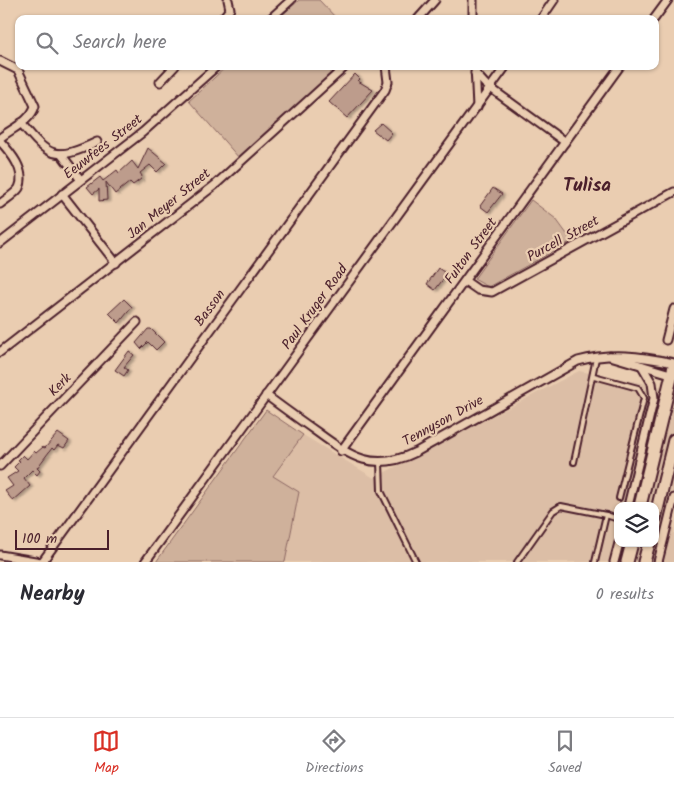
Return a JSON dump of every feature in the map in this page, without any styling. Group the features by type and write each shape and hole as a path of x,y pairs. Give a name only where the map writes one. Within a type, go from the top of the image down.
{"main road":[{"path":"641,502 673,370"},
{"path":"659,502 674,440"},
{"path":"627,562 631,547"},
{"path":"644,562 648,547"}],"street":[{"path":"225,15 230,9 228,0"},
{"path":"274,15 291,0"},
{"path":"422,15 435,0"},
{"path":"473,0 473,15"},
{"path":"544,15 554,0"},
{"path":"657,15 668,0"},
{"path":"0,61 15,68"},
{"path":"0,204 18,189 21,179 15,160 0,140 34,111 35,106 18,70"},
{"path":"160,82 171,70"},
{"name":"Eeuwfees Street","path":"0,243 80,179 143,132 213,70"},
{"name":"Jan Meyer Street","path":"0,352 116,264 215,185 342,70"},
{"name":"Basson","path":"42,562 385,90 388,82 386,70"},
{"path":"475,70 490,88 565,142"},
{"path":"475,70 477,106"},
{"name":"Paul Kruger Road","path":"145,562 503,70"},
{"name":"Fulton Street","path":"341,450 617,70"},
{"path":"21,123 43,149 54,154 61,154 97,142"},
{"path":"61,154 80,179"},
{"name":"Purcell Street","path":"465,281 478,290 492,292 674,192"},
{"path":"62,194 116,264"},
{"path":"666,340 674,309"},
{"name":"Kerk","path":"0,466 137,322"},
{"name":"Tennyson Drive","path":"266,395 341,450 356,457 380,462 400,460 568,366 597,356 641,356 673,370"},
{"name":"Tennyson Drive","path":"610,356 642,366 673,370"},
{"path":"629,502 654,398 652,383 642,366"},
{"path":"658,562 674,500"},
{"path":"614,562 618,547"},
{"path":"0,555 42,562"}],"lane":[{"path":"574,462 597,356"},
{"path":"594,376 638,388 644,398 620,498"},
{"path":"380,462 381,491 416,562"},
{"path":"517,562 553,511 561,506 614,518"},
{"path":"595,562 606,515"}],"shaded area":[{"path":"299,0 319,0 333,15 282,15"},
{"path":"223,70 337,70 239,158 189,101"},
{"path":"531,200 556,219 572,241 488,287 474,279"},
{"path":"579,371 674,389 674,562 285,562 273,476 303,435 374,478"},
{"path":"266,410 303,435 273,476 299,492 285,562 156,562"}],"building":[{"path":"355,74 360,79 358,81 373,90 347,118 329,102"},
{"path":"381,123 392,133 386,140 373,130"},
{"path":"148,148 166,163 157,172 150,165 140,173 141,179 133,185 130,182 115,194 106,182 107,200 99,201 99,189 93,194 87,187 100,177 103,181 117,170 119,173 132,161 138,169"},
{"path":"493,188 502,194 488,212 480,206"},
{"path":"438,268 447,274 435,290 427,284"},
{"path":"124,299 132,307 119,323 109,313"},
{"path":"148,329 151,329 164,342 156,350 148,342 141,349 136,343"},
{"path":"129,351 134,355 124,367 128,370 124,376 115,370"},
{"path":"58,433 69,441 64,448 58,445 54,450 52,448 37,468 40,471 37,475 32,470 24,478 30,486 13,501 5,491 13,486 7,478 18,471 14,467 20,461 18,460 23,455 27,459 34,451 36,453 43,447 45,448"}],"district":[{"name":"Tulisa","path":"587,186"}]}
